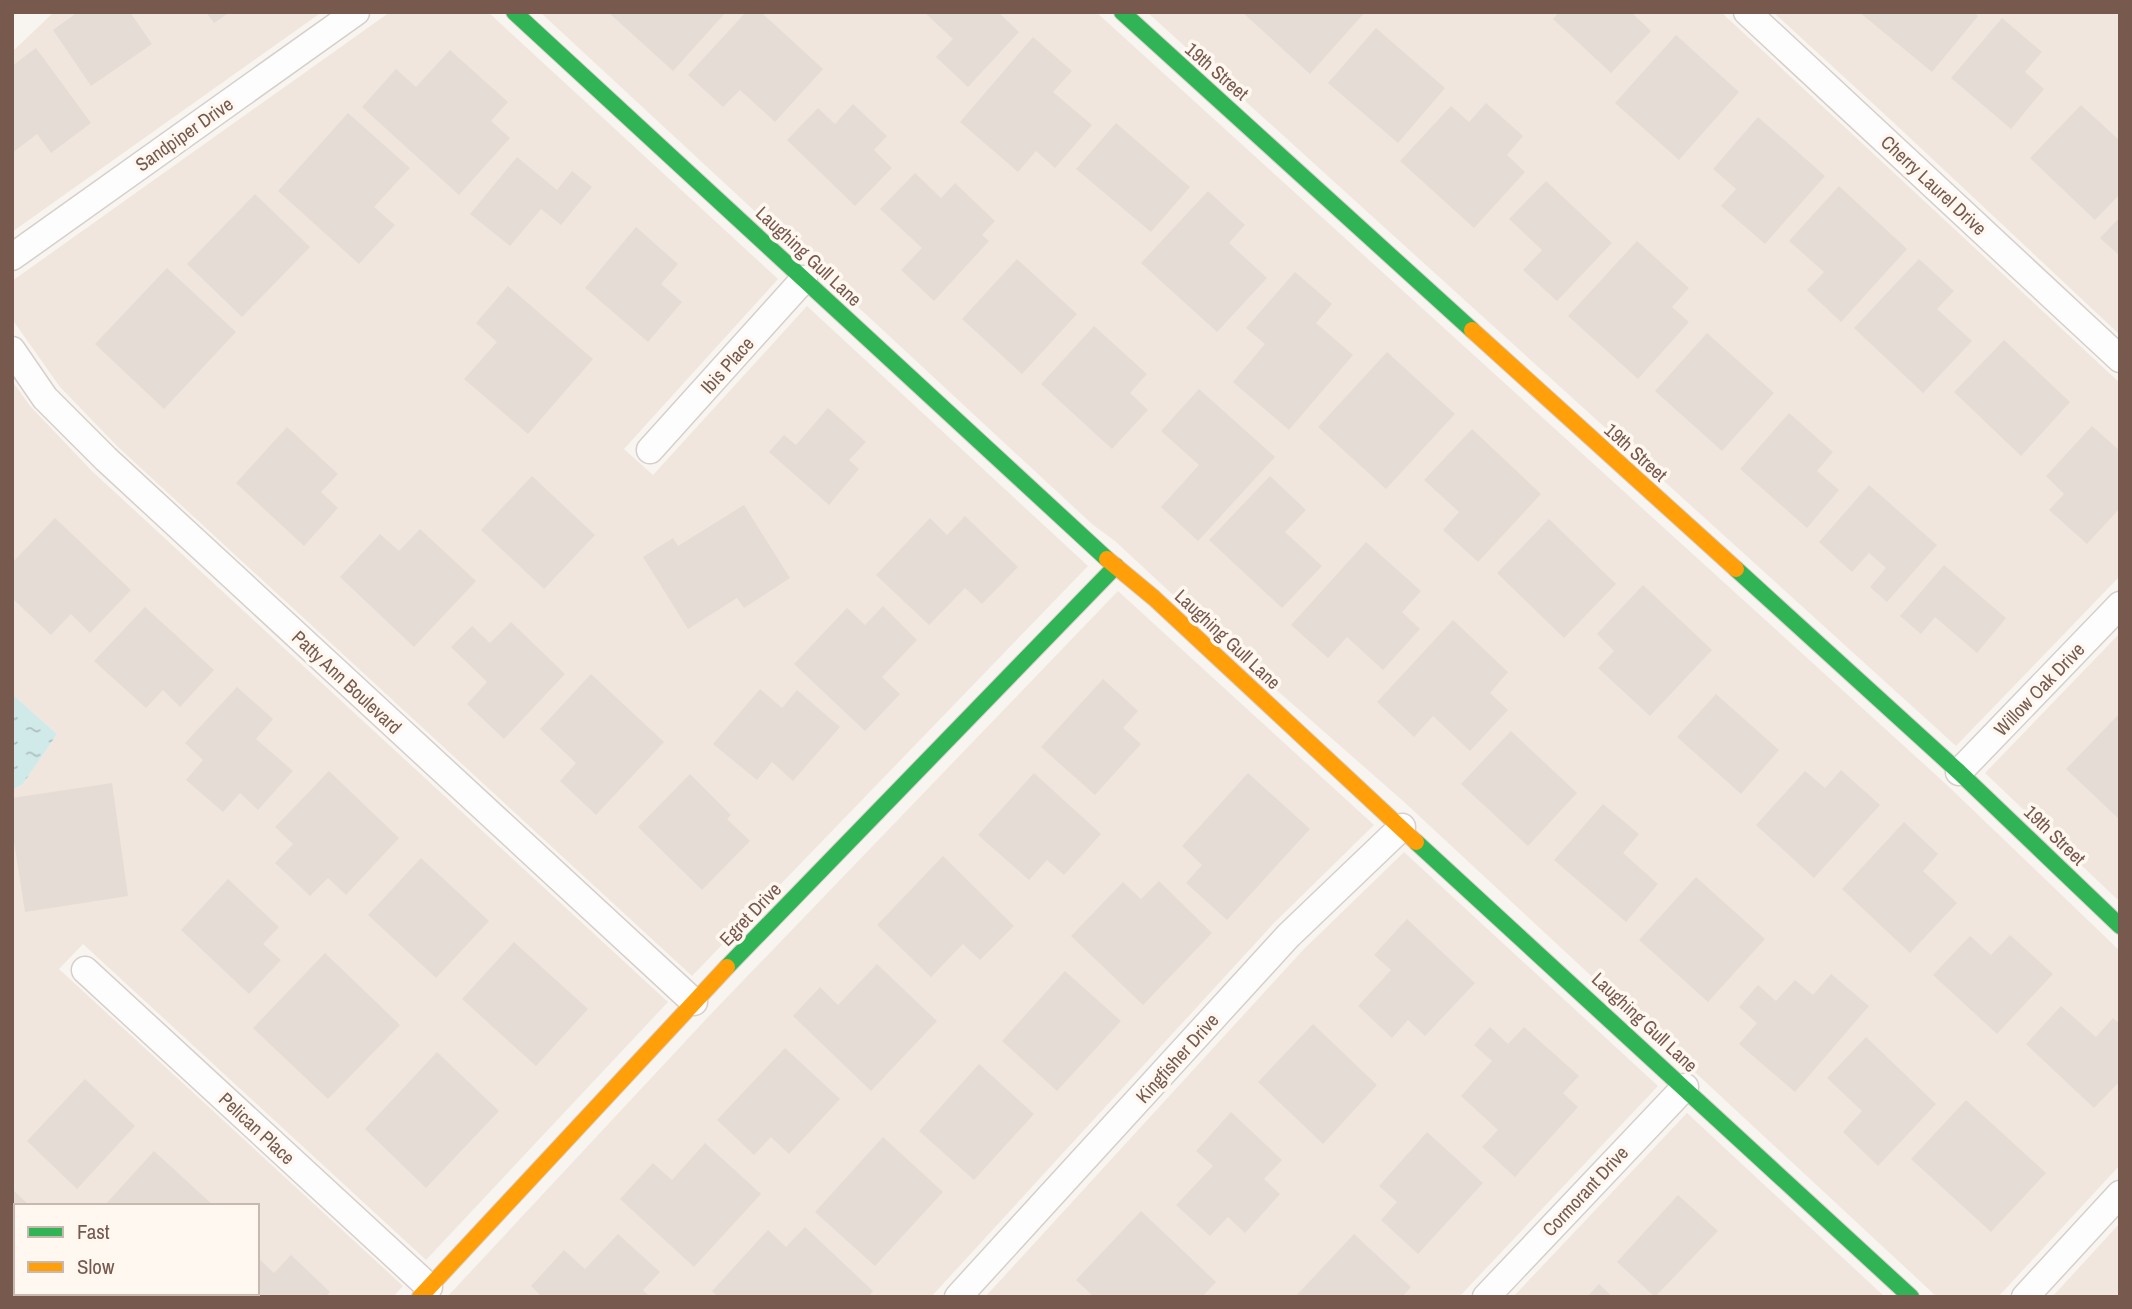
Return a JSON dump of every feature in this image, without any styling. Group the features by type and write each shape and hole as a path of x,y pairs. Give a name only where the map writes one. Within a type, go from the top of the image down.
{"street":[{"name":"Sandpiper Drive","path":"12,257 356,12"},
{"name":"Laughing Gull Lane","path":"514,12 1911,1297"},
{"name":"19th Street","path":"1122,12 1959,772 2120,926"},
{"name":"Cherry Laurel Drive","path":"1747,12 2120,359"},
{"name":"Ibis Place","path":"650,450 804,279"},
{"name":"Patty Ann Boulevard","path":"12,350 46,398 106,459 694,1002"},
{"name":"Egret Drive","path":"424,1292 694,1002 1116,566"},
{"name":"Willow Oak Drive","path":"1959,772 2120,605"},
{"name":"Kingfisher Drive","path":"958,1297 1288,936 1402,827"},
{"name":"Pelican Place","path":"85,970 424,1292"},
{"name":"Cormorant Drive","path":"1486,1297 1685,1087"},
{"path":"2025,1297 2120,1194"}],"shaded area":[{"path":"54,12 322,12 12,232 12,52"},
{"path":"390,12 488,12 778,279 624,449 653,475 807,306 1088,566 692,976 118,447 60,387 12,319 12,281"},
{"path":"540,12 1096,12 1947,785 2120,951 2120,1165 1998,1297 1937,1297 1403,801 1255,671 1115,541 1093,525"},
{"path":"1147,12 1721,12 2120,383 2120,576 1956,746"},
{"path":"1773,12 2120,12 2120,335 1893,122"},
{"path":"12,381 31,407 93,472 668,1002 426,1260 83,944 59,969 403,1286 393,1297 12,1297 12,790 23,784 57,734 12,694"},
{"path":"1118,591 1374,825 1274,923 931,1297 447,1297 709,1016"},
{"path":"2120,633 2120,902 1985,773"},
{"path":"1404,852 1658,1086 1459,1297 985,1297 1303,950"},
{"path":"1687,1113 1885,1297 1513,1297"},
{"path":"2120,1223 2120,1297 2052,1297"}],"water":[{"path":"12,694 57,734 23,784 12,790"}],"building":[{"path":"78,12 130,12 152,44 91,86 53,30"},
{"path":"206,12 230,12 214,23"},
{"path":"608,12 726,12 673,71"},
{"path":"746,12 761,12 823,69 775,122 740,90 723,107 688,75"},
{"path":"924,12 998,12 1019,32 968,87 936,57 953,39"},
{"path":"1242,12 1365,12 1310,74"},
{"path":"1559,12 1631,12 1651,31 1611,73 1553,19"},
{"path":"1859,12 1974,12 1978,16 1932,72"},
{"path":"2002,18 2042,52 2025,72 2044,89 2011,129 1951,78"},
{"path":"1376,28 1445,88 1398,143 1328,83"},
{"path":"1676,35 1739,92 1679,160 1615,103"},
{"path":"1033,37 1072,71 1053,92 1092,125 1055,168 1036,151 1018,172 960,122"},
{"path":"36,48 91,123 51,153 37,134 12,153 12,66"},
{"path":"450,50 508,102 491,121 510,138 459,195 362,107 396,69 416,87"},
{"path":"1486,103 1523,136 1507,155 1525,172 1474,228 1400,161 1451,106 1469,122"},
{"path":"853,104 887,136 874,150 892,168 855,206 787,140 818,108 835,124"},
{"path":"2081,105 2120,141 2120,194 2095,220 2030,158"},
{"path":"348,113 410,168 374,207 395,225 359,264 278,191"},
{"path":"1758,117 1825,176 1765,244 1721,206 1736,189 1713,169"},
{"path":"1116,123 1190,187 1151,232 1076,169"},
{"path":"517,157 557,190 572,171 592,187 561,225 541,209 510,246 470,214"},
{"path":"915,173 941,198 955,183 995,221 982,235 989,241 934,301 901,270 922,248 880,209"},
{"path":"1546,181 1612,243 1557,301 1523,270 1542,250 1509,219"},
{"path":"1839,186 1907,249 1841,322 1807,290 1824,272 1789,241"},
{"path":"1208,191 1245,225 1229,243 1267,278 1217,332 1141,263"},
{"path":"255,194 310,247 242,317 187,264"},
{"path":"2120,217 2120,256 2100,238"},
{"path":"636,227 678,264 661,284 682,302 648,342 585,288"},
{"path":"1637,241 1689,288 1672,307 1689,322 1638,379 1568,316"},
{"path":"1017,259 1077,314 1022,374 962,319"},
{"path":"1919,259 1954,291 1937,309 1972,341 1923,393 1854,328"},
{"path":"167,268 236,332 164,409 95,344"},
{"path":"1295,272 1332,304 1316,323 1353,355 1289,430 1233,382 1265,344 1246,328"},
{"path":"508,286 593,359 528,434 464,379 497,342 476,323"},
{"path":"1094,326 1147,374 1130,393 1148,410 1112,449 1041,384"},
{"path":"1707,333 1774,393 1722,451 1655,391"},
{"path":"2004,340 2070,402 2021,456 1954,392"},
{"path":"1387,352 1455,414 1386,489 1318,427"},
{"path":"1199,389 1275,457 1198,541 1161,507 1199,465 1161,431"},
{"path":"828,408 866,442 849,460 859,469 829,505 769,452 784,435 796,445"},
{"path":"1789,413 1833,452 1817,471 1839,490 1807,528 1740,469"},
{"path":"2092,426 2120,451 2120,508 2087,544 2049,510 2064,494 2046,476"},
{"path":"287,427 338,474 321,492 338,508 304,546 236,483"},
{"path":"1472,429 1541,494 1478,562 1443,530 1459,512 1424,480"},
{"path":"532,476 595,535 544,589 481,530"},
{"path":"1270,476 1306,510 1285,532 1322,566 1282,608 1209,540"},
{"path":"1869,485 1937,545 1887,602 1870,587 1886,568 1869,553 1852,572 1819,542"},
{"path":"744,505 790,578 744,608 737,598 688,629 643,557 673,538 678,546"},
{"path":"965,516 1018,567 982,604 965,588 929,625 876,575 930,518 947,535"},
{"path":"55,518 131,590 90,633 71,614 51,635 12,598 12,563"},
{"path":"1549,519 1616,584 1564,638 1497,573"},
{"path":"420,529 476,581 414,647 340,577 380,534 399,551"},
{"path":"1366,542 1421,591 1402,612 1420,629 1383,670 1347,637 1328,658 1291,625"},
{"path":"1944,565 2006,618 1977,653 1935,617 1921,634 1900,616"},
{"path":"1643,585 1712,650 1650,716 1598,668 1614,651 1597,634"},
{"path":"883,606 917,640 882,677 900,694 865,731 794,664 847,608 865,625"},
{"path":"145,607 214,670 180,707 163,690 146,708 94,661"},
{"path":"1453,620 1508,672 1490,693 1508,710 1470,751 1433,716 1414,737 1377,702"},
{"path":"511,622 565,674 504,739 467,704 487,682 451,647 472,626 490,643"},
{"path":"591,674 664,742 596,815 560,781 576,763 540,729"},
{"path":"1103,679 1138,711 1123,728 1141,744 1095,795 1041,747"},
{"path":"237,687 273,719 256,739 293,771 258,810 240,793 223,812 186,780 203,760 185,743"},
{"path":"760,689 782,708 797,690 840,727 793,781 772,762 757,780 713,744"},
{"path":"1716,694 1779,750 1741,794 1677,737"},
{"path":"2120,713 2120,820 2066,769"},
{"path":"1511,731 1577,793 1528,846 1461,784"},
{"path":"1841,770 1880,805 1814,878 1756,825 1805,771 1825,788"},
{"path":"329,771 399,838 346,895 328,878 310,896 275,863 293,844 275,827"},
{"path":"1034,773 1101,834 1064,875 1047,860 1029,880 978,835"},
{"path":"1248,773 1310,829 1227,920 1186,883 1202,865 1182,846"},
{"path":"690,774 731,815 727,819 750,841 702,890 638,827"},
{"path":"112,783 128,896 25,912 12,829 12,798"},
{"path":"1603,804 1639,834 1623,853 1658,884 1626,922 1554,860"},
{"path":"1904,822 1938,854 1923,871 1957,903 1910,953 1842,889"},
{"path":"943,856 1014,926 980,960 963,944 931,977 877,925"},
{"path":"421,858 489,921 436,978 368,915"},
{"path":"1696,877 1765,939 1708,1002 1639,940"},
{"path":"228,879 279,927 263,944 281,960 249,994 181,930"},
{"path":"1159,881 1212,933 1143,1005 1071,936 1123,882 1141,899"},
{"path":"1407,919 1475,983 1425,1036 1408,1020 1392,1038 1358,1006 1391,970 1374,955"},
{"path":"2010,935 2053,974 1997,1034 1933,975 1970,936 1991,955"},
{"path":"514,942 588,1009 536,1066 462,999"},
{"path":"325,953 400,1025 328,1099 253,1028"},
{"path":"877,964 937,1021 871,1091 793,1016 820,987 838,1005"},
{"path":"1065,971 1121,1021 1057,1091 1002,1041"},
{"path":"1831,974 1869,1006 1795,1092 1739,1044 1757,1023 1739,1007 1758,985 1776,1001 1795,980 1813,995"},
{"path":"2061,1006 2096,1037 2113,1018 2120,1024 2120,1081 2094,1108 2026,1044"},
{"path":"1313,1024 1377,1085 1323,1144 1258,1082"},
{"path":"1490,1027 1508,1044 1524,1027 1579,1076 1563,1093 1578,1107 1515,1177 1482,1147 1498,1130 1461,1096 1492,1061 1474,1045"},
{"path":"1866,1037 1936,1104 1878,1166 1843,1132 1862,1111 1827,1078"},
{"path":"785,1048 840,1099 789,1154 771,1137 754,1155 717,1120"},
{"path":"437,1052 499,1111 426,1188 365,1129"},
{"path":"979,1064 1034,1114 974,1180 919,1131"},
{"path":"85,1079 135,1126 77,1189 27,1141"},
{"path":"1966,1100 2046,1173 1991,1232 1911,1159"},
{"path":"1231,1112 1282,1160 1264,1179 1280,1194 1245,1233 1228,1217 1210,1236 1176,1205 1213,1166 1196,1151"},
{"path":"1427,1132 1483,1183 1418,1254 1381,1220 1397,1202 1379,1186"},
{"path":"883,1137 943,1192 875,1266 815,1212"},
{"path":"705,1143 761,1194 694,1267 620,1199 653,1163 672,1180"},
{"path":"154,1151 212,1204 106,1204"},
{"path":"12,1189 28,1204 14,1204 12,1226"},
{"path":"1678,1195 1718,1231 1655,1297 1617,1262"},
{"path":"1141,1211 1216,1282 1202,1297 1094,1297 1076,1280"},
{"path":"12,1227 14,1259 12,1261"},
{"path":"805,1227 873,1291 868,1297 718,1297 712,1291 768,1230 786,1247"},
{"path":"618,1234 660,1272 643,1290 650,1297 542,1297 531,1286 564,1250 585,1269"},
{"path":"1354,1234 1411,1287 1402,1297 1295,1297"},
{"path":"291,1255 330,1292 326,1297 207,1297 259,1295 259,1259 274,1273"},
{"path":"14,1282 14,1295 94,1297 12,1297"},
{"path":"1599,1284 1613,1297 1587,1297"}],"traffic: fast":[{"path":"514,12 1107,559"},
{"path":"1122,12 1472,330"},
{"path":"727,967 1116,566"},
{"path":"1736,569 1959,772 2120,926"},
{"path":"1416,842 1911,1297"}],"traffic: slow":[{"path":"1472,330 1736,569"},
{"path":"1107,559 1154,598 1416,842"},
{"path":"420,1297 727,967"}]}
